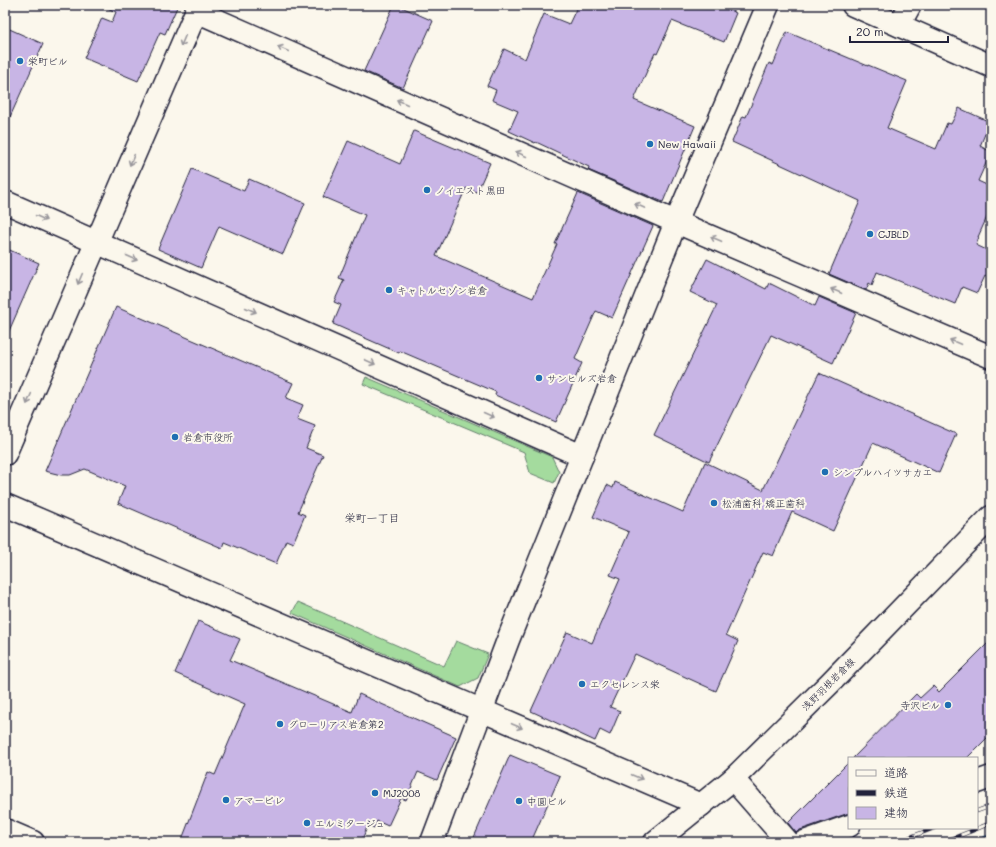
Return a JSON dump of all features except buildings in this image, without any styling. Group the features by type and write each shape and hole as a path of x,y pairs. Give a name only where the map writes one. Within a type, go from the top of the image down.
{"street":[{"path":"432,842 508,640 676,222 768,5"},
{"path":"853,5 991,66"},
{"path":"899,25 910,5"},
{"path":"5,454 197,8 676,222 991,357"},
{"path":"5,202 582,456"},
{"path":"5,505 701,805"},
{"name":"浅野羽根岩倉線","path":"655,842 733,779 830,683 991,517"},
{"path":"978,782 991,777"},
{"path":"733,779 788,842"},
{"path":"804,842 848,826"},
{"path":"5,830 33,842"}],"green space":[{"path":"366,377 552,457 559,472 554,483 530,473 524,452 363,384"},
{"path":"298,602 444,666 456,641 488,654 478,678 460,687 292,613"}],"waterway":[{"path":"983,842 988,840"}],"railway":[{"path":"978,811 991,806"},
{"path":"978,828 991,823"},
{"path":"898,842 931,829"},
{"path":"944,842 976,829"}],"place":[{"name":"栄町ビル","path":"20,61"},
{"name":"New Hawaii","path":"650,144"},
{"name":"ノイエスト黒田","path":"427,190"},
{"name":"CJBLD","path":"870,234"},
{"name":"キャトルセゾン岩倉","path":"389,290"},
{"name":"サンヒルズ岩倉","path":"539,378"},
{"name":"岩倉市役所","path":"175,437"},
{"name":"シンプルハイツサカエ","path":"825,472"},
{"name":"松浦歯科 矯正歯科","path":"714,503"},
{"name":"エクセレンス栄","path":"582,684"},
{"name":"寺沢ビル","path":"948,705"},
{"name":"グローリアス岩倉第2","path":"280,724"},
{"name":"MJ2008","path":"375,793"},
{"name":"アマービレ","path":"226,800"},
{"name":"中圓ビル","path":"519,801"},
{"name":"エルミタージュ","path":"307,823"}],"district":[{"name":"栄町一丁目","path":"372,517"}]}
